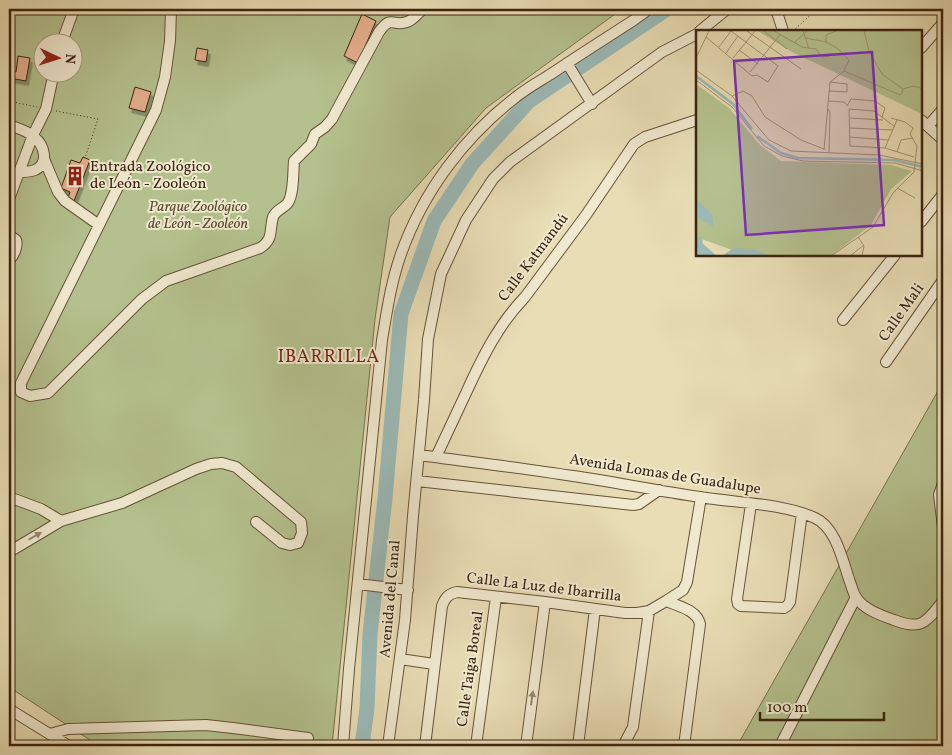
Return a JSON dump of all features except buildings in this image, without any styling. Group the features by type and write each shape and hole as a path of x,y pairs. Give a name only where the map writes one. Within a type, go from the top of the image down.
{"street":[{"path":"66,32 74,9"},
{"path":"171,9 170,41 165,77 156,110 21,383 21,392 30,396 48,393 142,299 166,281 260,248 266,244 270,236 274,216 278,210 287,204 291,196 294,161 311,144 315,134 332,119 385,23 404,23 410,21 423,9"},
{"path":"343,746 361,584 382,340 400,255 433,186 479,129 516,97 569,67 649,9"},
{"path":"701,30 726,9"},
{"path":"776,9 783,30"},
{"path":"922,47 943,23"},
{"name":"Avenida del Canal","path":"388,746 408,590 428,339 441,274 466,220 493,179 510,162 590,101 662,52 696,35"},
{"path":"569,67 590,101"},
{"path":"9,199 33,135 46,109 52,82"},
{"path":"943,109 924,123 943,140"},
{"name":"Calle Katmandú","path":"436,457 495,335 586,215 634,144 645,137 696,120"},
{"path":"9,125 33,135 41,143 44,150 44,160 58,192 65,201 99,225"},
{"path":"19,172 36,170 44,160"},
{"path":"922,221 943,194"},
{"path":"9,235 16,240 17,244 13,256 9,260"},
{"path":"843,320 894,256"},
{"name":"Calle Mali","path":"886,362 943,280"},
{"name":"Avenida Lomas de Guadalupe","path":"419,454 802,512 819,520 828,528 835,540 856,597"},
{"path":"9,552 61,521 122,503 211,464 222,463 236,467 301,522 302,533 298,543 290,545 282,543 256,522"},
{"path":"417,481 633,505 639,504 659,490"},
{"path":"942,527 939,495 943,483"},
{"path":"9,497 41,509 61,521"},
{"path":"623,746 633,727 649,611 683,590 687,582 701,497"},
{"path":"751,504 737,599 738,604 741,606 784,608 790,602 802,512"},
{"path":"361,584 408,590"},
{"name":"Calle La Luz de Ibarrilla","path":"425,746 442,606 445,598 450,594 457,592 637,613 649,611"},
{"name":"Calle Taiga Boreal","path":"476,746 496,596"},
{"path":"780,746 856,597 867,609 895,621 916,626 928,620 943,602"},
{"path":"666,601 693,613 699,618 700,624 684,746"},
{"path":"526,746 545,602"},
{"path":"578,746 595,608"},
{"path":"400,659 434,664"},
{"path":"9,709 69,746"},
{"path":"50,734 68,729 206,726 308,738"}],"path":[{"path":"794,30 817,9"},
{"path":"9,101 98,119 84,158"}],"green space":[{"name":"Parque Zoológico de León - Zooleón","path":"9,9 622,9 486,108 390,217 375,319 332,746 99,746 9,687"},
{"path":"943,382 943,746 737,746"}],"waterway":[{"path":"362,746 367,708 370,634 385,498 401,314 434,221 472,164 529,101 667,9"}],"place":[{"name":"Entrada Zoológico de León - Zooleón","path":"75,176"}],"district":[{"name":"IBARRILLA","path":"329,357"}]}
